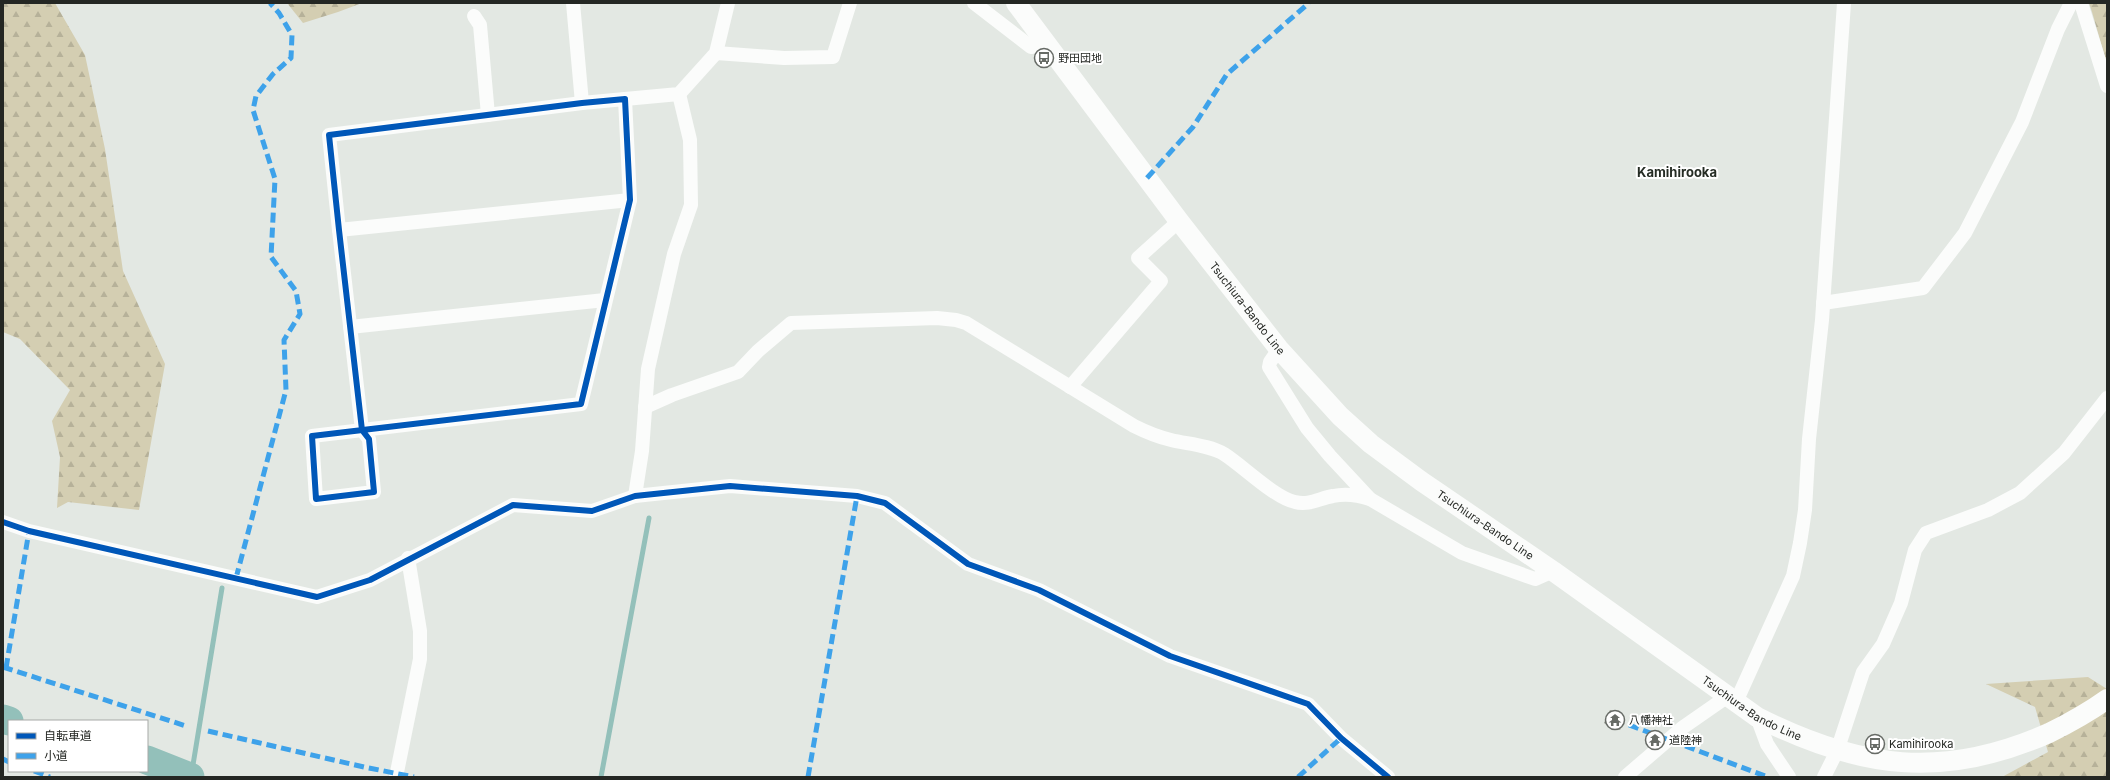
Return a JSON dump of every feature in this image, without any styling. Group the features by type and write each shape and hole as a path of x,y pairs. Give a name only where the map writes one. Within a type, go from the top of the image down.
{"main road":[{"name":"Tsuchiura-Bando Line","path":"1016,3 1179,221 1279,349 1340,416 1371,444 1421,481 1553,571 1757,716 1793,735 1837,751 1902,765 1943,766 1986,758 2034,741 2070,723 2107,699"}],"street":[{"path":"573,3 582,103"},
{"path":"625,100 630,200 581,404 362,430 312,436 316,499 374,492 369,439 362,430 329,135 582,103 679,94 716,53 728,3"},
{"path":"716,53 784,58 833,57 850,3"},
{"path":"974,3 1031,47 1048,44"},
{"path":"1625,777 1682,728 1732,699 1793,576 1805,510 1809,439 1823,303 1844,3"},
{"path":"1823,303 1923,288 1965,233 2022,122 2058,29 2071,3"},
{"path":"2081,3 2107,86"},
{"path":"474,16 480,25 488,115"},
{"path":"635,496 642,451 648,369 674,254 691,205 690,140 679,94"},
{"path":"339,230 630,200"},
{"path":"1070,387 1161,282 1138,258 1179,221"},
{"path":"350,328 605,300"},
{"path":"645,407 672,395 738,372 758,351 791,323 937,318 956,320 966,323 1150,434 1222,453 1286,499 1294,502 1314,502 1333,496 1346,495 1370,499"},
{"path":"1279,349 1270,362 1269,367 1307,428 1330,456 1370,499 1462,553 1535,579 1553,571"},
{"path":"1824,777 1837,751 1863,672 1883,644 1901,603 1915,550 1926,533 1988,510 2020,493 2064,453 2107,398"},
{"path":"3,522 44,535 317,596 370,580 408,558 513,505 592,511 635,496 730,486 857,496 885,503 968,564 1039,590 1170,656 1308,704 1341,738 1388,777"},
{"path":"396,775 420,658 420,631 408,558"},
{"path":"1757,716 1767,744 1789,777"}],"green space":[{"path":"3,3 55,3 85,55 105,149 123,271 165,364 139,510 68,502 57,508 60,457 52,421 70,390 20,339 3,332"},
{"path":"287,3 362,3 303,23"},
{"path":"2089,3 2107,3 2107,64 2092,12"},
{"path":"2088,677 2107,689 2107,777 2002,777 2048,752 2035,707 1986,684"}],"building":[{"name":"八幡神社","path":"1610,710 1625,718 1620,730 1604,723"}],"waterway":[{"path":"601,777 649,518"},
{"path":"191,777 222,588"},
{"path":"3,719 8,721"},
{"path":"148,760 190,777"}],"marked path":[{"path":"236,578 286,390 284,340 300,314 296,291 271,257 275,179 253,110 256,96 273,74 291,58 292,35 279,13 270,3"},
{"path":"1147,178 1193,127 1227,74 1309,3"},
{"path":"808,777 857,496"},
{"path":"6,668 29,531"},
{"path":"3,667 186,726"},
{"path":"1629,725 1768,777"},
{"path":"208,731 414,777"},
{"path":"1298,777 1341,738"},
{"path":"3,759 8,762"},
{"path":"37,772 50,777"}],"cycle path":[{"path":"339,230 329,135 582,103 625,99 630,200 581,404 312,436 316,499 374,492 369,439 362,430 339,230"},
{"path":"3,522 29,531 317,597 370,580 513,505 592,511 635,496 730,486 857,496 885,503 968,564 1039,590 1170,656 1308,704 1341,738 1388,777"}],"place":[{"name":"野田団地","path":"1044,58"},
{"name":"八幡神社","path":"1615,720"},
{"name":"道陸神","path":"1655,740"},
{"name":"Kamihirooka","path":"1875,744"}],"district":[{"name":"Kamihirooka","path":"1677,172"}]}
